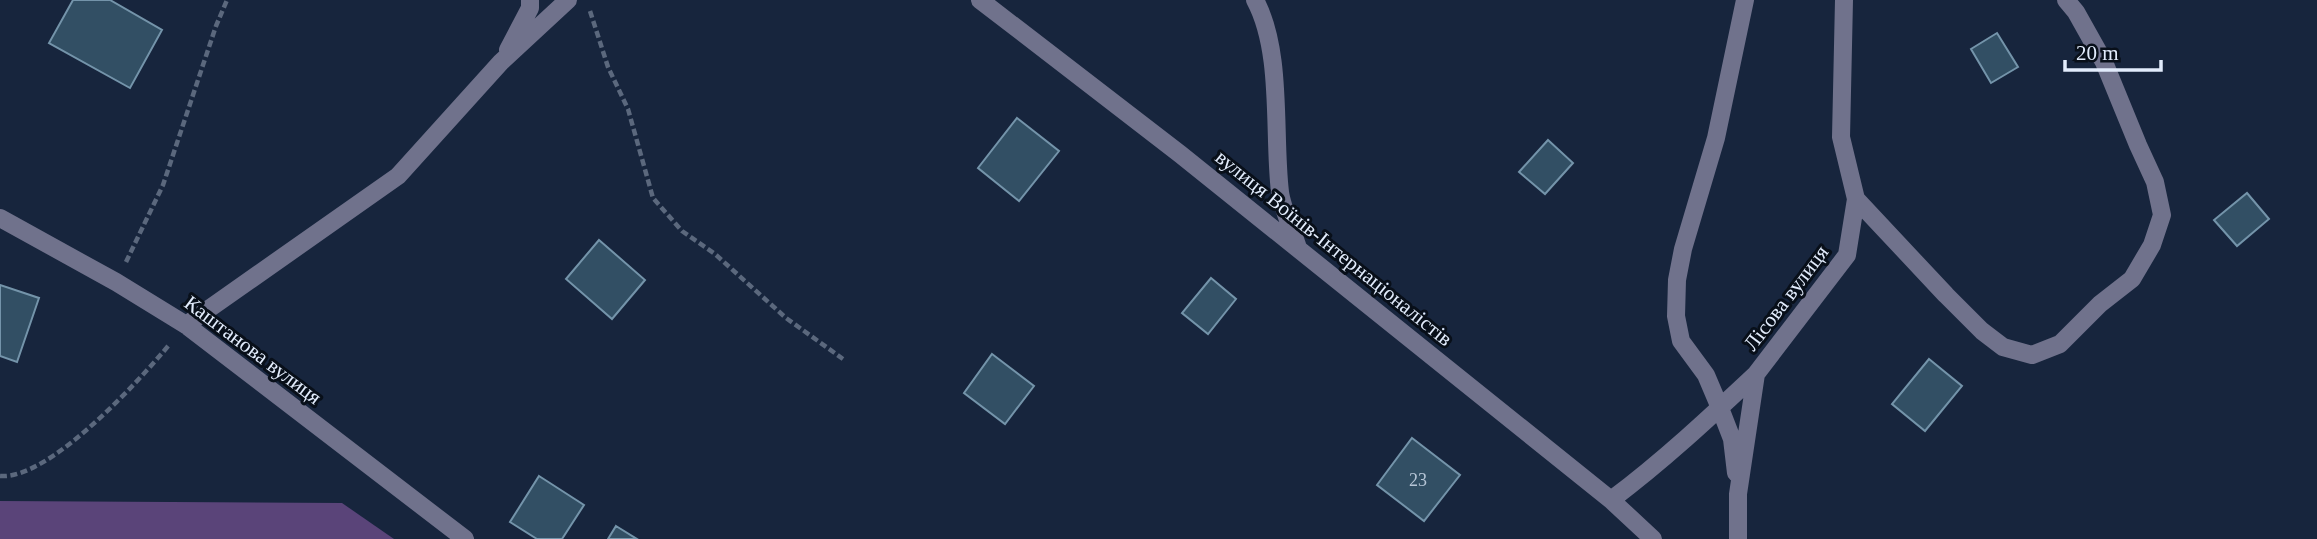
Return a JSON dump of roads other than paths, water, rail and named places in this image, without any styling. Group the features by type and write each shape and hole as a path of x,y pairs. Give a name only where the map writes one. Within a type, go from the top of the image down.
{"street":[{"path":"502,62 530,8 530,0"},
{"path":"186,325 398,176 502,62 568,0"},
{"name":"вулиця Воїнів-Інтернаціоналістів","path":"980,0 1298,248 1611,499 1653,539"},
{"path":"1255,0 1271,51 1281,195 1298,248"},
{"path":"1738,494 1732,439 1706,375 1681,341 1676,316 1677,280 1683,249 1716,138 1745,0"},
{"name":"Лісова вулиця","path":"1738,539 1738,494 1756,374 1847,255 1856,199 1841,136 1844,0"},
{"path":"1856,199 1946,295 1982,331 2003,347 2032,355 2060,344 2099,304 2132,279 2152,245 2162,215 2155,182 2104,62 2076,12 2066,0"},
{"name":"Каштанова вулиця","path":"0,218 116,282 186,325 465,539"},
{"path":"1611,499 1645,474 1756,374"}]}
